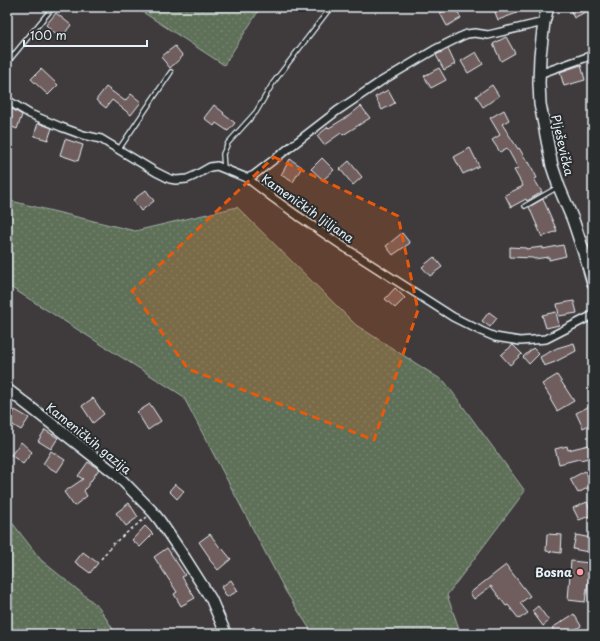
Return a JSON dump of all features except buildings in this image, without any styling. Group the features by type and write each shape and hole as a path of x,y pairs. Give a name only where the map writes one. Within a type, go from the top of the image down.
{"main road":[{"name":"Plješevička","path":"548,7 544,22 540,56 540,104 552,166 573,220 593,283"}],"street":[{"path":"247,178 254,175 337,111 374,86 434,50 467,34 475,33 488,35 544,22"},
{"path":"539,74 593,55"},
{"name":"Kameničkih ljiljana","path":"7,100 30,114 61,127 83,135 101,139 170,179 187,179 210,167 217,166 247,178 273,198 350,251 453,317 495,337 520,341 546,339 593,315"},
{"name":"Kameničkih gazija","path":"7,389 116,474 153,512 211,599 226,634"}],"lane":[{"path":"7,64 53,7"},
{"path":"224,169 223,154 228,143 256,112 273,83 330,7"},
{"path":"119,149 171,72"},
{"path":"525,206 559,187"}],"path":[{"path":"101,559 113,544 153,512"}],"highlighted area":[{"path":"274,157 398,216 418,310 374,440 188,369 132,291"}],"green space":[{"path":"135,7 261,7 224,65"},
{"path":"7,200 135,231 237,207 356,325 445,382 525,491 447,595 461,634 313,634 286,592 183,396 7,285"},
{"path":"7,516 41,560 99,607 116,634 7,634"}],"place":[{"name":"Bosna","path":"580,572"}]}
